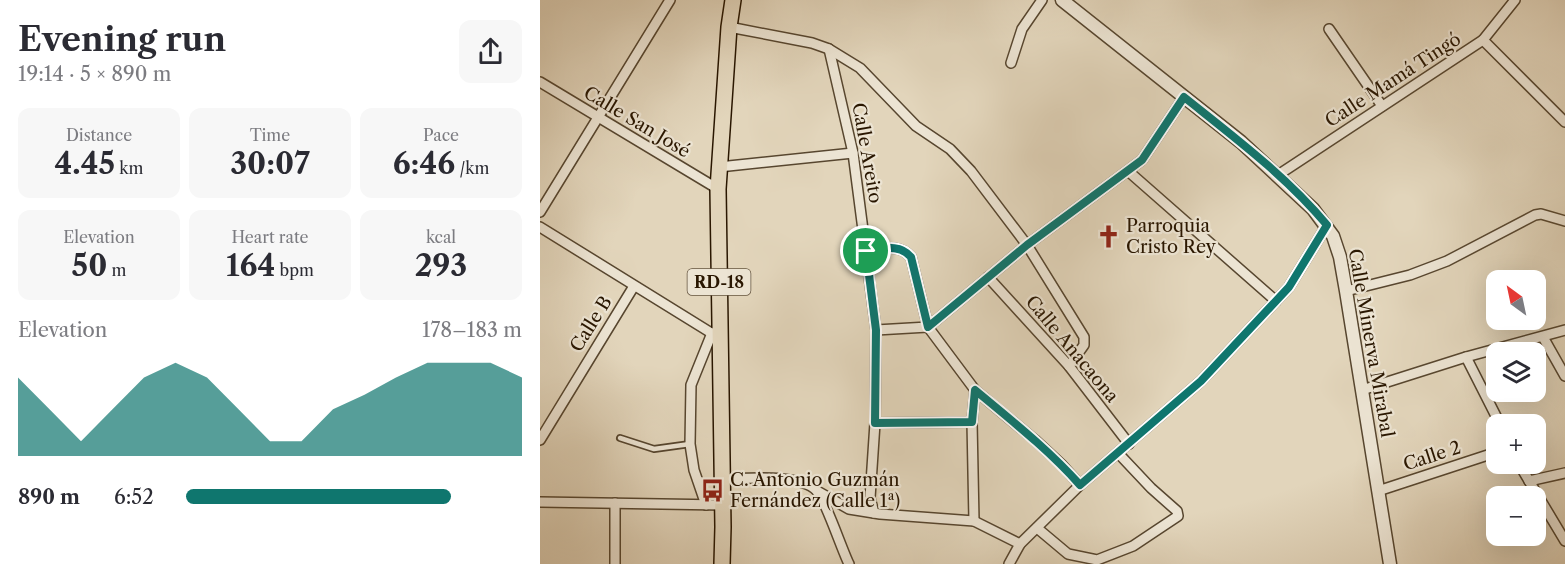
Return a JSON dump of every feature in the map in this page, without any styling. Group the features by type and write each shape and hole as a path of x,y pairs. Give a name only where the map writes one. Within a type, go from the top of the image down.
{"main road":[{"name":"RD-18","path":"722,564 723,527 714,505 722,479 716,336 718,189 729,27 733,0"}],"street":[{"path":"540,212 670,0"},
{"path":"1011,63 1022,29 1041,0"},
{"name":"Calle Minerva Mirabal","path":"1062,0 1241,142 1278,175 1327,225 1340,256 1390,564"},
{"name":"Calle Mamá Tingó","path":"1278,175 1483,40 1515,0"},
{"path":"729,27 812,43 829,49 860,68 916,126 961,159 1027,245 1084,337 1084,345 1069,366"},
{"path":"1329,29 1382,106"},
{"path":"1483,40 1565,122"},
{"name":"Calle Areito","path":"829,49 854,153 876,330 875,423 870,498 874,513"},
{"name":"Calle San José","path":"540,82 718,189"},
{"path":"876,330 928,327 1027,245 1142,160 1184,97"},
{"path":"719,167 854,153"},
{"path":"1128,171 1276,301"},
{"path":"1346,291 1410,275 1447,261 1535,215 1541,214 1565,221"},
{"path":"1009,564 1020,544 1080,485 1201,381 1289,287 1327,225"},
{"path":"540,227 716,336 691,385 690,444 694,470 714,505"},
{"path":"866,251 897,247 906,251 911,257 928,327 975,390 1049,453 1080,485"},
{"name":"Calle Anacaona","path":"988,277 1069,366 1129,444"},
{"name":"Calle B","path":"540,440 634,286"},
{"path":"1362,390 1466,357 1565,330"},
{"path":"1544,337 1565,376"},
{"path":"1466,357 1495,414"},
{"path":"974,521 972,422 975,390"},
{"path":"875,423 972,422"},
{"path":"1037,528 1068,554 1097,560 1133,546 1178,516 1177,511 1151,488 1118,453"},
{"name":"Calle 2","path":"1378,491 1486,456"},
{"path":"1529,481 1565,473"},
{"path":"1525,474 1565,542"},
{"path":"722,479 784,478 802,483 849,508 874,513 974,521 1020,544"},
{"path":"817,491 849,564"},
{"path":"540,502 714,505"},
{"path":"615,503 615,564"}],"lane":[{"path":"620,438 654,449 690,444"}],"place":[{"name":"Parroquia Cristo Rey","path":"1108,236"},
{"name":"C. Antonio Guzmán Fernández (Calle 1ª)","path":"712,490"}],"route":[{"path":"1184,97 1278,175 1327,225 1289,287 1201,381 1080,485 1035,440 975,390 972,422 875,423 876,330 866,251 897,247 906,251 911,257 928,327 1027,245 1142,160 1184,97"}]}
